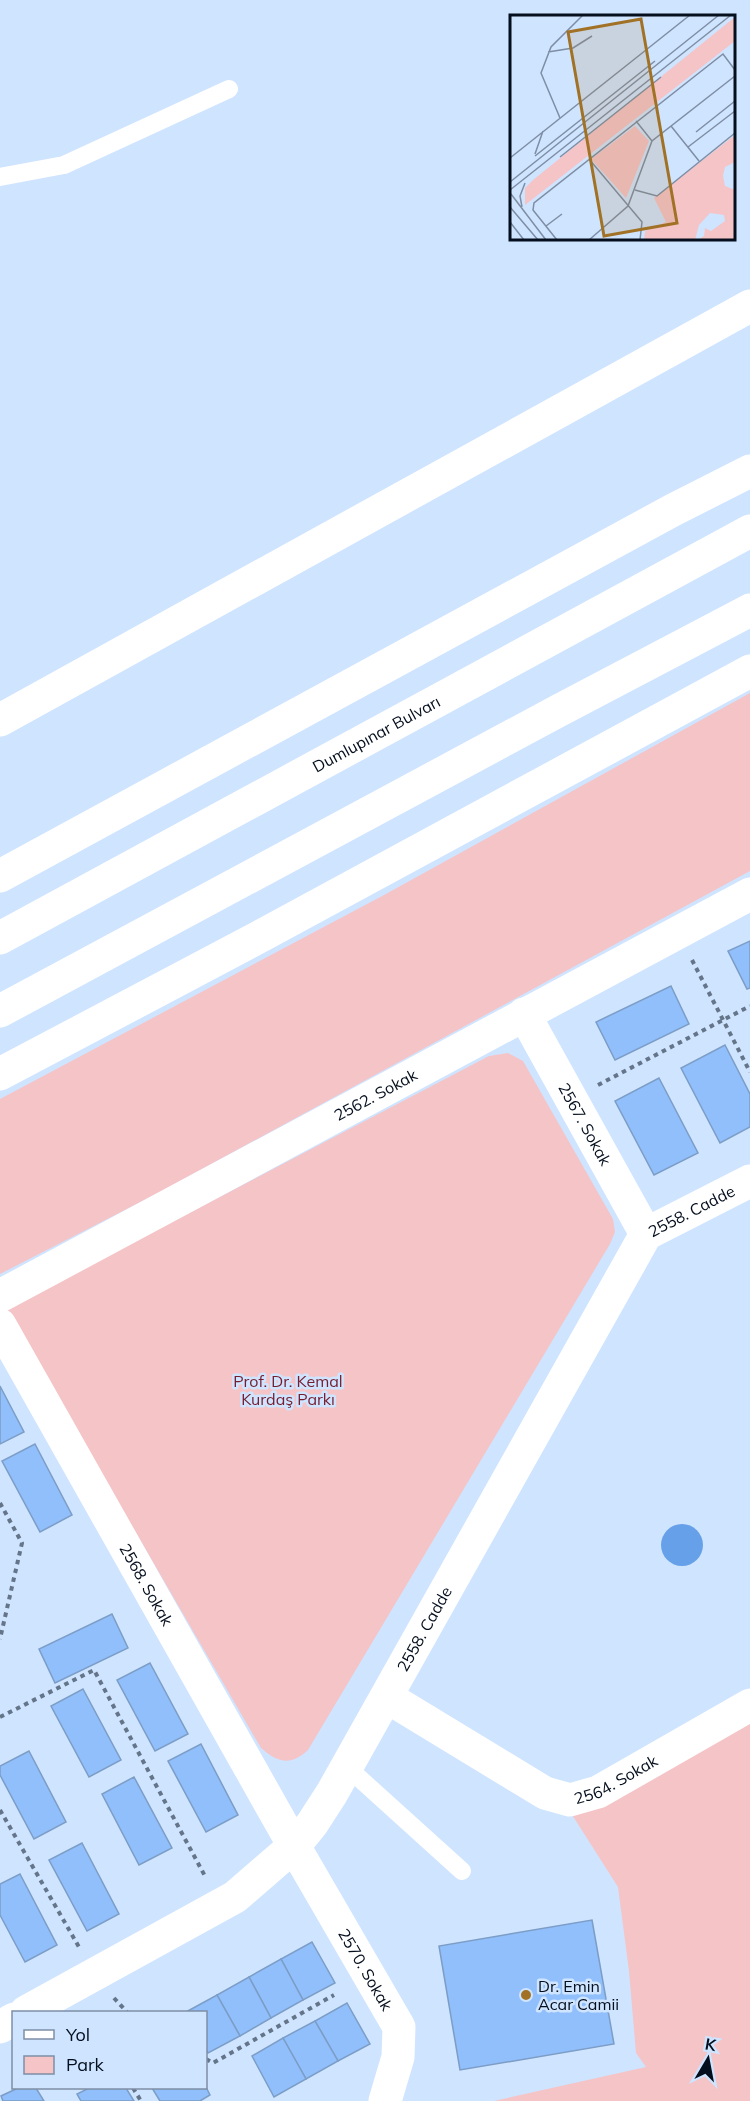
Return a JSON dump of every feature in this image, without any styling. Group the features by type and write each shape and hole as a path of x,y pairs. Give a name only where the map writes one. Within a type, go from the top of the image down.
{"main road":[{"path":"0,720 750,306"},
{"path":"0,876 330,699 673,510 750,471"},
{"name":"Dumlupınar Bulvarı","path":"0,938 750,531"},
{"path":"0,1011 737,617"},
{"path":"0,1074 750,671"},
{"name":"2562. Sokak","path":"0,1296 750,894"},
{"name":"2567. Sokak","path":"524,1014 646,1234"},
{"name":"2558. Cadde","path":"30,2011 221,1906 250,1885 294,1846 320,1813 347,1767 646,1234 750,1181"},
{"name":"2568. Sokak","path":"0,1324 294,1846"},
{"name":"2564. Sokak","path":"387,1697 545,1793 570,1800 597,1792 750,1705"},
{"name":"2570. Sokak","path":"294,1846 399,2027 398,2057 385,2101"}],"lane":[{"path":"0,177 64,165 229,88"},
{"path":"347,1767 462,1871"}],"path":[{"path":"677,932 750,1072"},
{"path":"571,1099 750,1006"},
{"path":"0,1503 22,1543 0,1639"},
{"path":"0,1717 94,1670 221,1906"},
{"path":"0,1810 95,1975"},
{"path":"207,2060 213,2063 334,1995"}],"green space":[{"path":"750,693 750,871 156,1194 0,1274 0,1099 384,895"},
{"name":"Prof. Dr. Kemal Kurdaş Parkı","path":"508,1053 523,1061 613,1219 615,1232 610,1244 308,1750 296,1759 284,1761 273,1757 261,1748 6,1309 489,1056"},
{"path":"750,1716 750,2101 494,2101 646,2067 636,2053 629,1971 618,1887 569,1810"}],"water":[{"path":"682,1524 690,1525 697,1530 702,1537 702,1553 697,1560 690,1565 682,1566 674,1565 667,1560 662,1553 661,1545 662,1537 667,1530 674,1525"}],"building":[{"path":"750,941 750,988 747,989 728,951"},
{"path":"671,986 689,1024 615,1060 596,1022"},
{"path":"725,1045 750,1094 750,1127 720,1143 681,1068"},
{"path":"659,1078 698,1153 654,1175 615,1101"},
{"path":"0,1386 24,1432 0,1444"},
{"path":"35,1444 72,1515 40,1532 2,1461"},
{"path":"112,1614 128,1648 55,1683 39,1649"},
{"path":"150,1663 188,1734 155,1751 117,1680"},
{"path":"83,1689 121,1760 89,1777 51,1706"},
{"path":"201,1744 238,1815 206,1832 168,1761"},
{"path":"29,1751 66,1822 34,1839 0,1775 0,1766"},
{"path":"134,1777 172,1848 139,1865 102,1794"},
{"path":"82,1843 119,1914 87,1931 49,1860"},
{"path":"20,1874 57,1945 25,1962 0,1915 0,1884"},
{"name":"Dr. Emin Acar Camii","path":"592,1920 614,2044 460,2070 439,1946"},
{"path":"312,1942 335,1983 303,2000 281,1959"},
{"path":"281,1959 303,2000 271,2018 249,1977"},
{"path":"249,1977 271,2018 240,2036 217,1995"},
{"path":"217,1995 240,2036 208,2053 207,2011 188,2011"},
{"path":"347,2003 370,2044 338,2061 315,2021"},
{"path":"315,2021 338,2061 306,2079 283,2038"},
{"path":"283,2038 306,2079 274,2097 252,2056"},
{"path":"16,2089 37,2089 44,2101 3,2101 1,2096"},
{"path":"87,2089 127,2089 134,2101 81,2101 77,2094"},
{"path":"153,2089 207,2089 210,2095 200,2101 160,2101"}],"place":[{"name":"Dr. Emin Acar Camii","path":"526,1995"}]}
